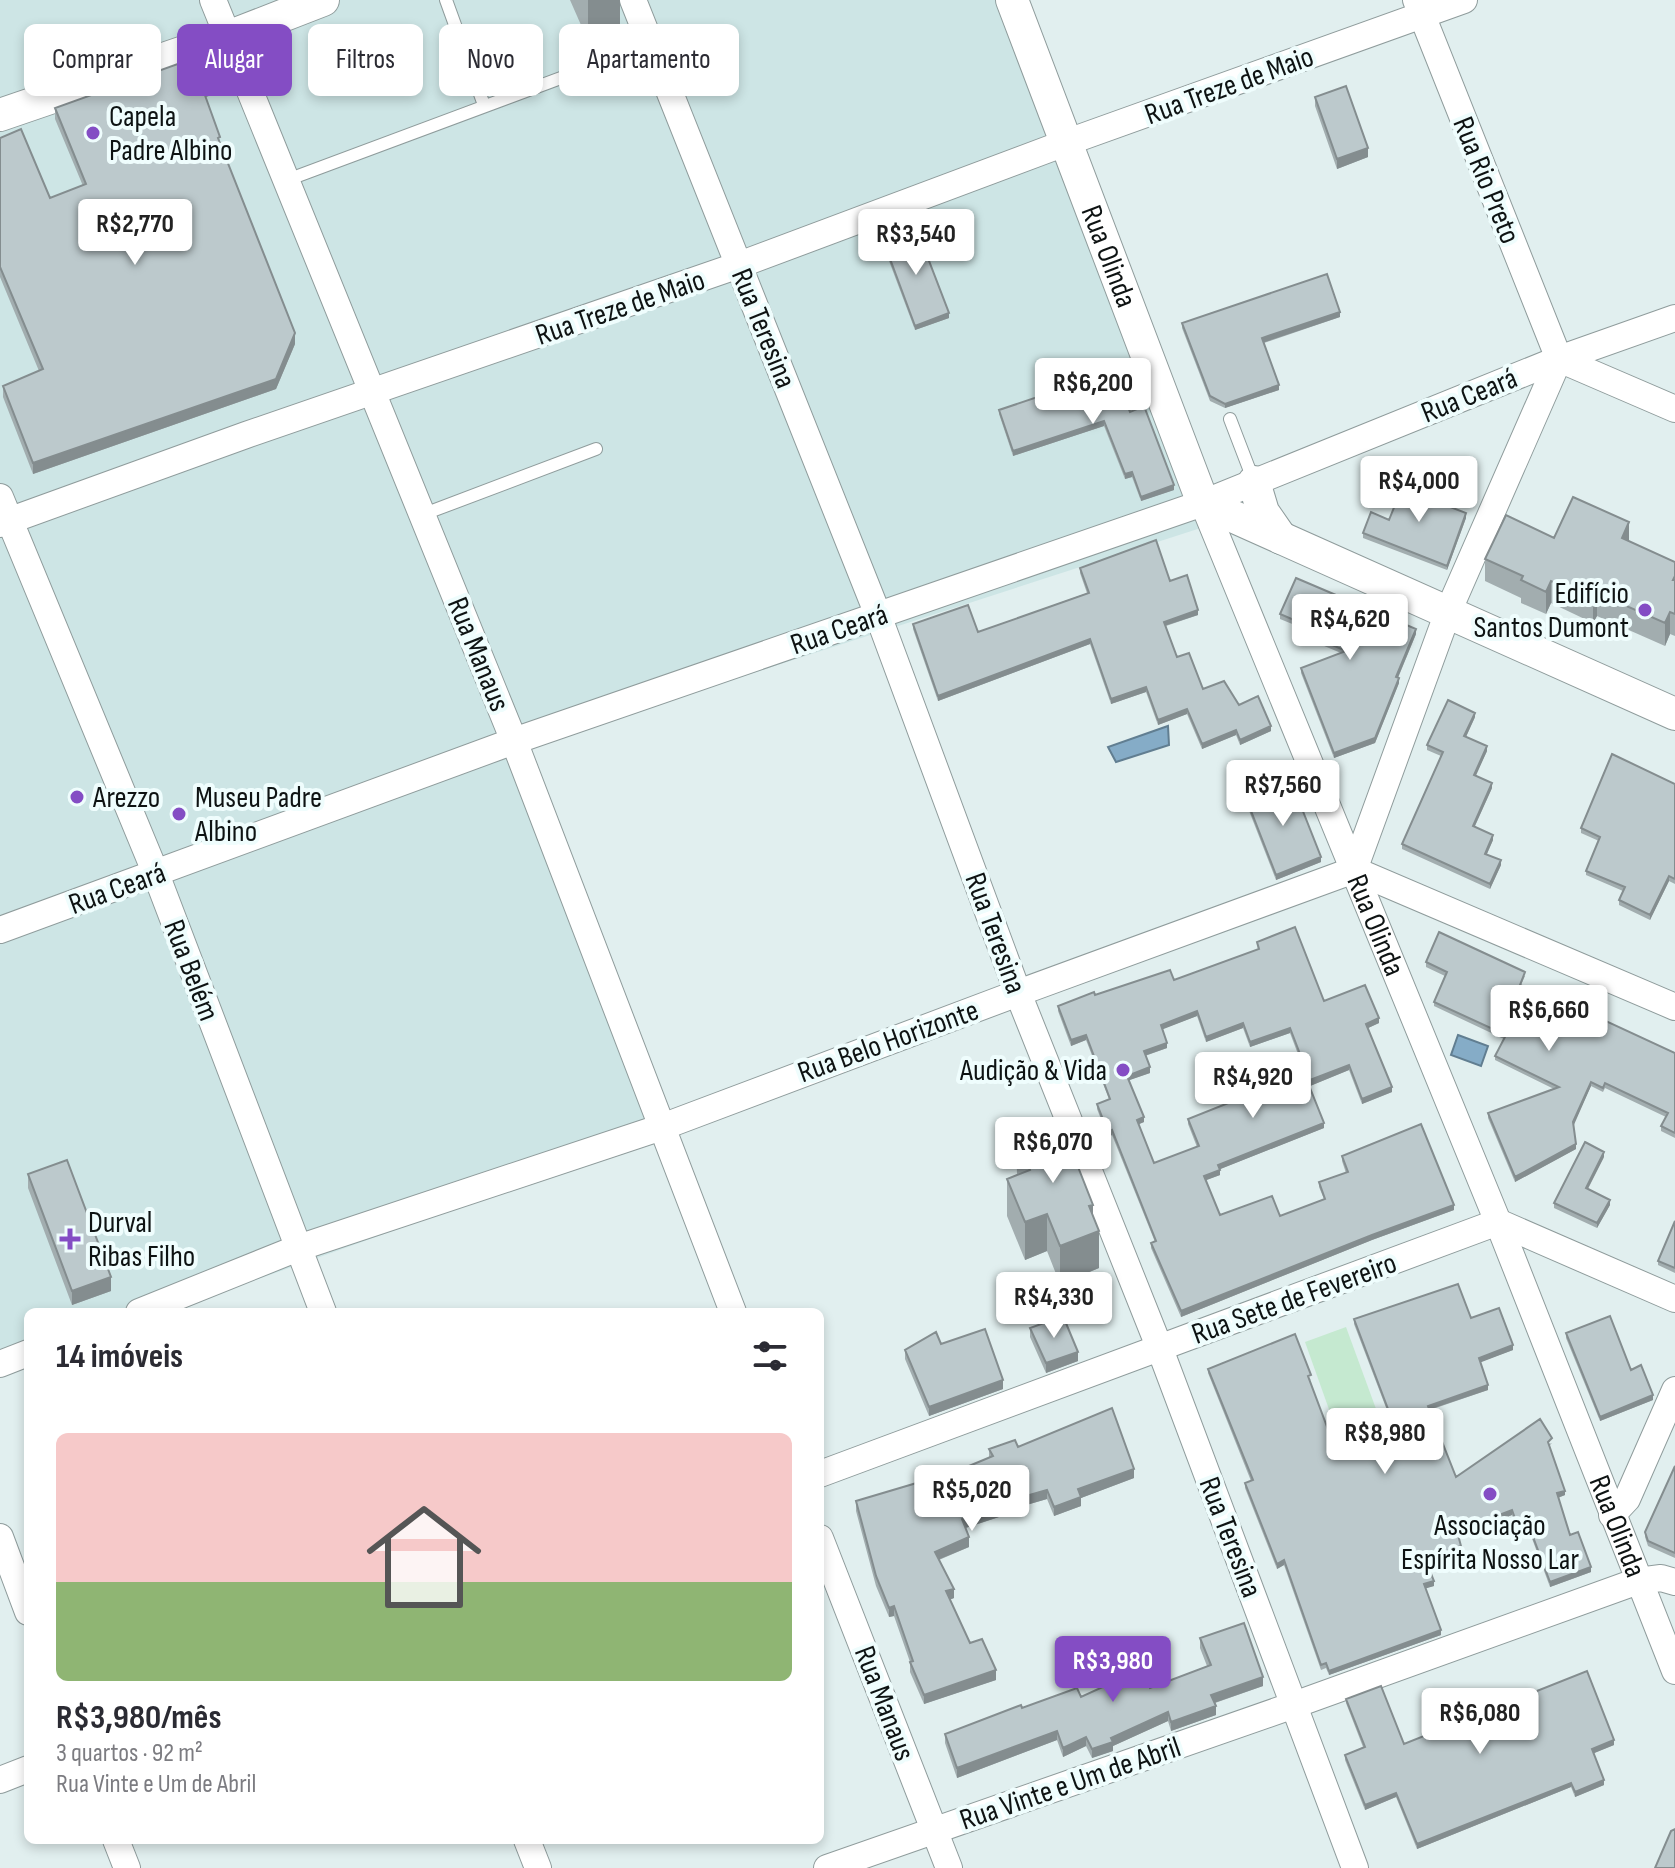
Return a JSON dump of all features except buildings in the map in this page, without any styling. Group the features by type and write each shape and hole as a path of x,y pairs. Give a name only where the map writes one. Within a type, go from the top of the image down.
{"street":[{"name":"Rua Manaus","path":"213,0 223,24"},
{"path":"261,24 323,0"},
{"name":"Rua Teresina","path":"633,0 878,615 1018,993 1160,1349 1355,1868"},
{"name":"Rua Olinda","path":"1012,0 1203,503 1498,1222 1675,1671"},
{"name":"Rua Treze de Maio","path":"3,514 373,392 739,265 1418,8 1464,0"},
{"name":"Rua Rio Preto","path":"1418,8 1559,359"},
{"path":"0,115 177,54"},
{"name":"Rua Manaus","path":"252,96 514,741 731,1308"},
{"name":"Rua Ceará","path":"0,930 514,741 1203,503 1559,359 1675,318"},
{"path":"1675,409 1559,359 1448,612 1354,870 1675,1007"},
{"path":"1254,482 1263,512 1281,538"},
{"path":"1203,503 1675,714"},
{"name":"Rua Belém","path":"3,514 156,874 321,1308"},
{"name":"Rua Belo Horizonte","path":"149,1308 298,1248 662,1127 1354,870"},
{"path":"1498,1222 1675,1299"},
{"name":"Rua Sete de Fevereiro","path":"824,1473 1498,1222"},
{"path":"0,1364 24,1355"},
{"path":"1612,1515 1627,1499 1675,1390"},
{"path":"0,1537 24,1601"},
{"name":"Rua Manaus","path":"824,1548 949,1868"},
{"name":"Rua Vinte e Um de Abril","path":"827,1868 1638,1581 1661,1578 1675,1582"},
{"path":"0,1780 24,1771"},
{"path":"118,1844 127,1868"},
{"path":"529,1844 538,1868"}],"lane":[{"path":"446,0 484,105"},
{"path":"287,180 559,78"},
{"path":"1230,419 1254,482"},
{"path":"424,514 596,449"}],"shaded area":[{"path":"0,0 1016,0 1210,525 515,750 661,1135 177,1308 24,1308 24,1363 0,1372"}],"green space":[{"path":"1346,1327 1383,1428 1341,1443 1305,1342"}],"water":[{"path":"1168,726 1169,745 1116,762 1108,747"},
{"path":"1458,1035 1488,1046 1481,1066 1451,1055"}],"place":[{"name":"Capela Padre Albino","path":"93,133"},
{"name":"Edifício Santos Dumont","path":"1645,610"},
{"name":"Arezzo","path":"77,797"},
{"name":"Museu Padre Albino","path":"179,814"},
{"name":"Audição & Vida","path":"1123,1070"},
{"name":"Durval Ribas Filho","path":"70,1239"},
{"name":"Associação Espírita Nosso Lar","path":"1490,1494"}]}
